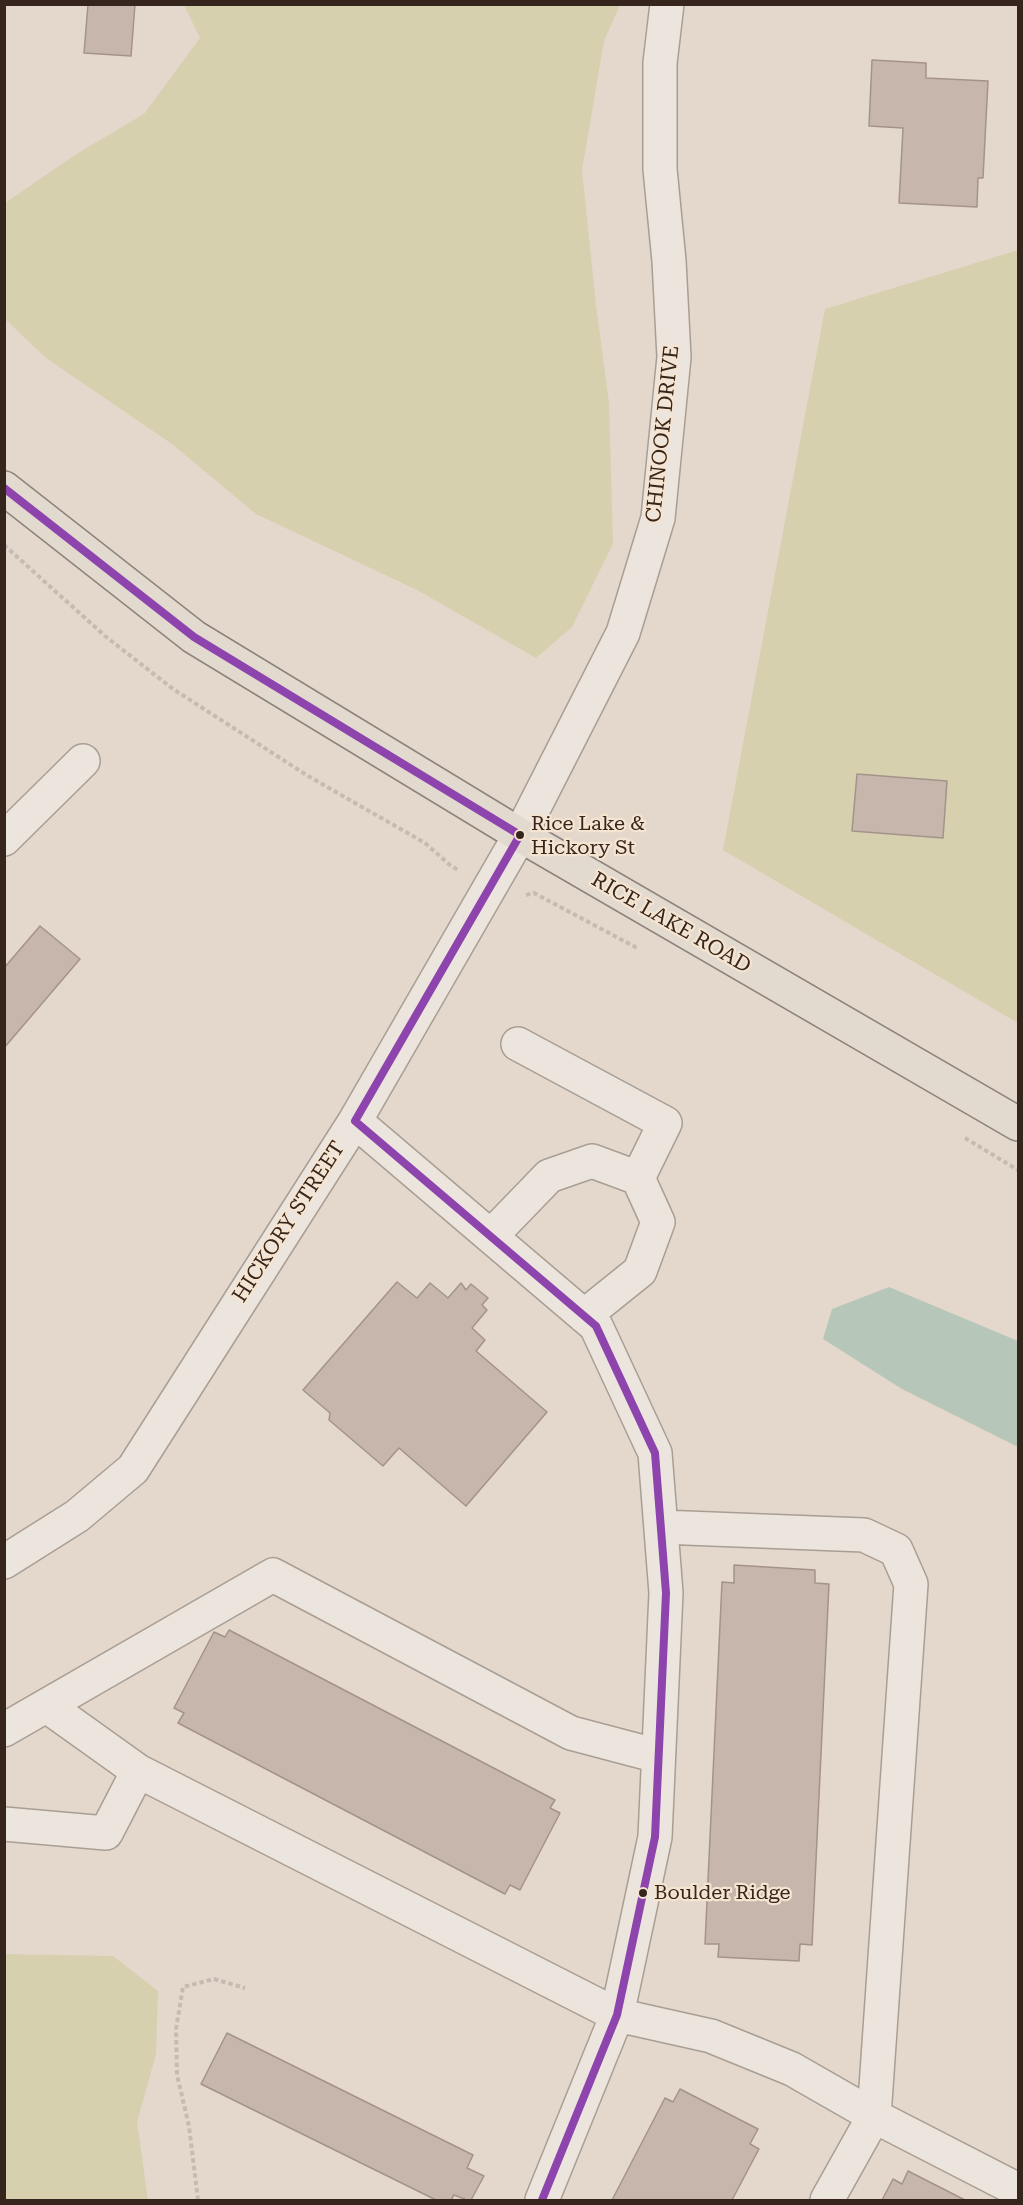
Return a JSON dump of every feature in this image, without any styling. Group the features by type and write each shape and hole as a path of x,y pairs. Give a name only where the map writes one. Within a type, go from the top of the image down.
{"main road":[{"name":"RICE LAKE ROAD","path":"4,488 194,637 520,835 1018,1124"}],"street":[{"name":"CHINOOK DRIVE","path":"520,835 623,633 658,518 674,357 669,261 660,169 660,63 667,4"},
{"path":"4,839 83,761"},
{"name":"HICKORY STREET","path":"4,1562 77,1516 132,1469 355,1121 520,835"},
{"path":"518,1044 665,1123 638,1178"},
{"path":"355,1121 596,1326 656,1453 666,1593 654,1837 617,2015 542,2200"},
{"path":"480,1227 514,1212 549,1176 592,1161 638,1178 658,1222 640,1272 584,1316"},
{"path":"661,1527 864,1535 896,1550 911,1584 874,2116 827,2200"},
{"path":"4,1730 273,1575 571,1733 658,1756"},
{"path":"47,1706 138,1771 617,2015 711,2036 792,2069 874,2116 1018,2190"},
{"path":"4,1824 106,1833 138,1771"}],"path":[{"path":"4,544 105,636 173,689 308,776 425,843 451,866"},
{"path":"518,897 534,893 649,954"},
{"path":"957,1133 1018,1170"},
{"path":"198,2200 189,2126 177,2075 176,2029 183,1987 214,1979 245,1988"}],"shaded area":[{"path":"184,5 620,5 604,41 582,170 609,403 613,544 572,627 536,658 417,590 256,514 172,444 46,358 5,319 5,203 78,153 144,114 200,38"},
{"path":"1018,250 1018,1023 723,850 825,309"},
{"path":"889,1287 1018,1341 1018,1447 902,1389 823,1339 832,1309"},
{"path":"5,1954 113,1956 158,1991 156,2054 137,2122 148,2200 5,2200"}],"building":[{"path":"88,4 135,4 131,56 84,53"},
{"path":"872,60 926,63 926,78 988,81 983,178 978,178 977,207 899,203 903,128 869,126"},
{"path":"857,774 947,781 943,838 852,831"},
{"path":"40,926 80,959 4,1048 4,968"},
{"path":"397,1282 417,1298 430,1283 448,1298 461,1283 466,1290 471,1284 488,1298 482,1305 487,1310 472,1328 485,1340 476,1351 547,1412 466,1506 399,1448 383,1466 329,1420 330,1413 303,1390"},
{"path":"734,1565 815,1570 815,1583 829,1584 812,1945 800,1944 799,1961 718,1957 719,1944 705,1944 722,1582 734,1583"},
{"path":"229,1630 555,1800 550,1808 560,1813 520,1890 510,1885 505,1894 178,1723 184,1713 174,1708 214,1632 225,1637"},
{"path":"227,2033 473,2155 467,2168 484,2176 471,2200 454,2195 451,2200 436,2200 201,2084"},
{"path":"680,2089 758,2129 750,2144 759,2149 732,2200 612,2200 665,2098 673,2102"},
{"path":"908,2171 965,2200 882,2200 893,2179 902,2184"}],"transit line":[{"path":"4,488 194,637 520,835 355,1121 596,1326 655,1453 666,1593 655,1837 617,2015 542,2200"}],"place":[{"name":"Rice Lake & Hickory St","path":"520,835"},
{"name":"Boulder Ridge","path":"643,1893"}]}
